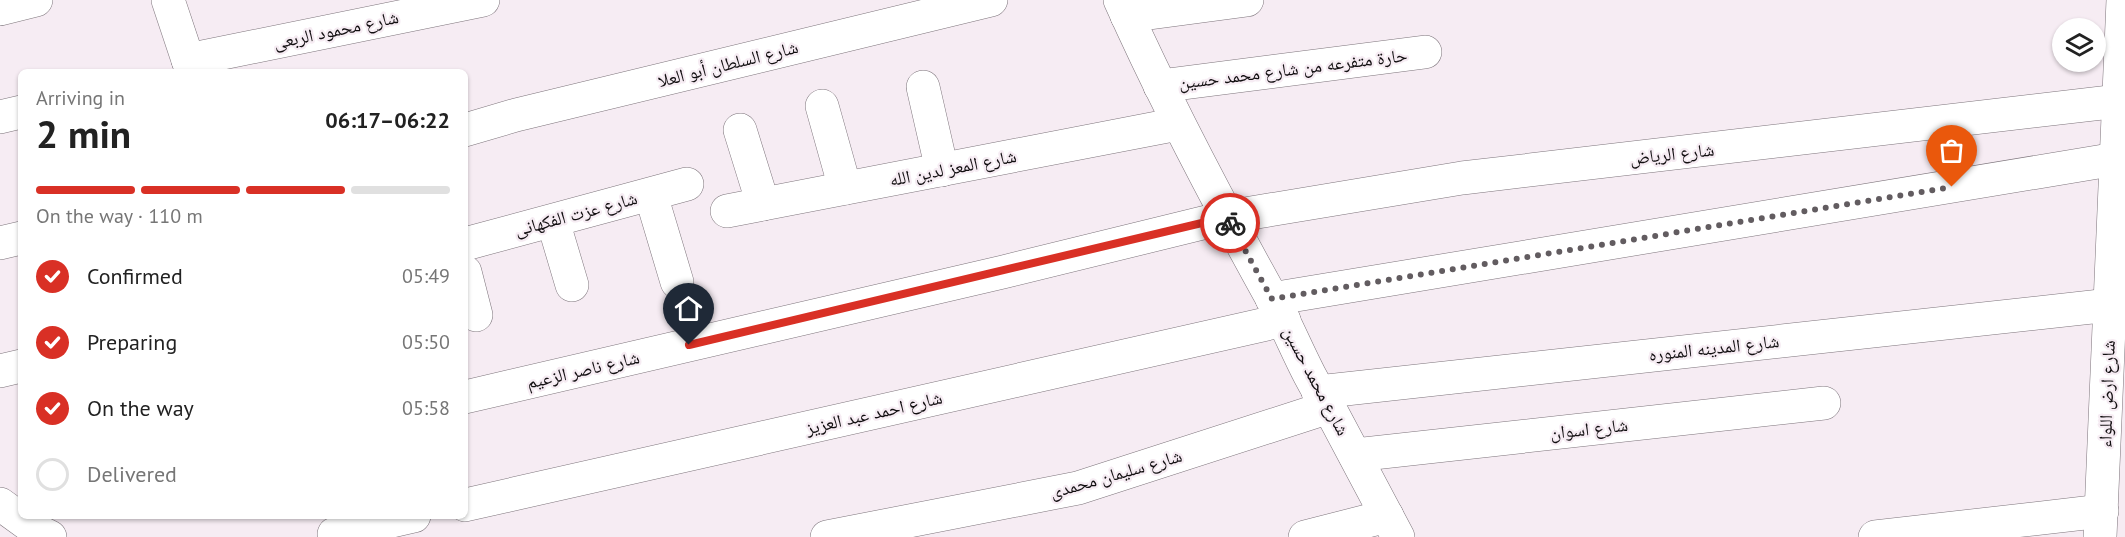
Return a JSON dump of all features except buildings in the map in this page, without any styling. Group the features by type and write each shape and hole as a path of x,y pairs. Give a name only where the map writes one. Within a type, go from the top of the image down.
{"street":[{"path":"0,9 36,0"},
{"path":"168,0 189,69"},
{"name":"شارع محمود الربعى","path":"189,69 483,0"},
{"name":"شارع السلطان أبو العلا","path":"468,129 540,109 991,0"},
{"path":"1124,8 1247,0"},
{"name":"شارع ارض اللواء","path":"2101,524 2123,0"},
{"name":"شارع محمد حسين","path":"1124,8 1178,124 1392,527"},
{"name":"حارة متفرعه من شارع محمد حسين","path":"1160,86 1425,52"},
{"path":"923,87 942,170"},
{"name":"شارع الرياض","path":"1227,217 1462,178 2119,100"},
{"path":"822,106 845,188"},
{"path":"0,117 18,113"},
{"name":"شارع المعز لدين الله","path":"727,211 1178,124"},
{"path":"740,130 763,204"},
{"name":"شارع احمد عبد العزيز","path":"468,504 1278,310 2116,159"},
{"name":"شارع عزت الفكهانى","path":"468,243 687,184"},
{"path":"651,195 677,282"},
{"name":"شارع ناصر الزعيم","path":"468,396 1227,217"},
{"path":"553,221 572,285"},
{"path":"0,243 18,239"},
{"path":"468,284 476,315"},
{"name":"شارع المدينه المنوره","path":"1324,399 2110,305"},
{"path":"0,371 18,367"},
{"name":"شارع سليمان محمدى","path":"827,537 1078,488 1324,399"},
{"name":"شارع اسوان","path":"1355,455 1824,403"},
{"path":"0,505 18,500"},
{"path":"0,505 10,537"},
{"path":"0,505 18,518"},
{"path":"20,519 50,537"},
{"path":"332,529 395,519"},
{"path":"1875,537 2101,524"},
{"path":"1305,537 1392,527"}],"way so far":[{"path":"1230,223 1272,299 1952,187"}],"route":[{"path":"689,345 1227,217 1230,223"}]}
